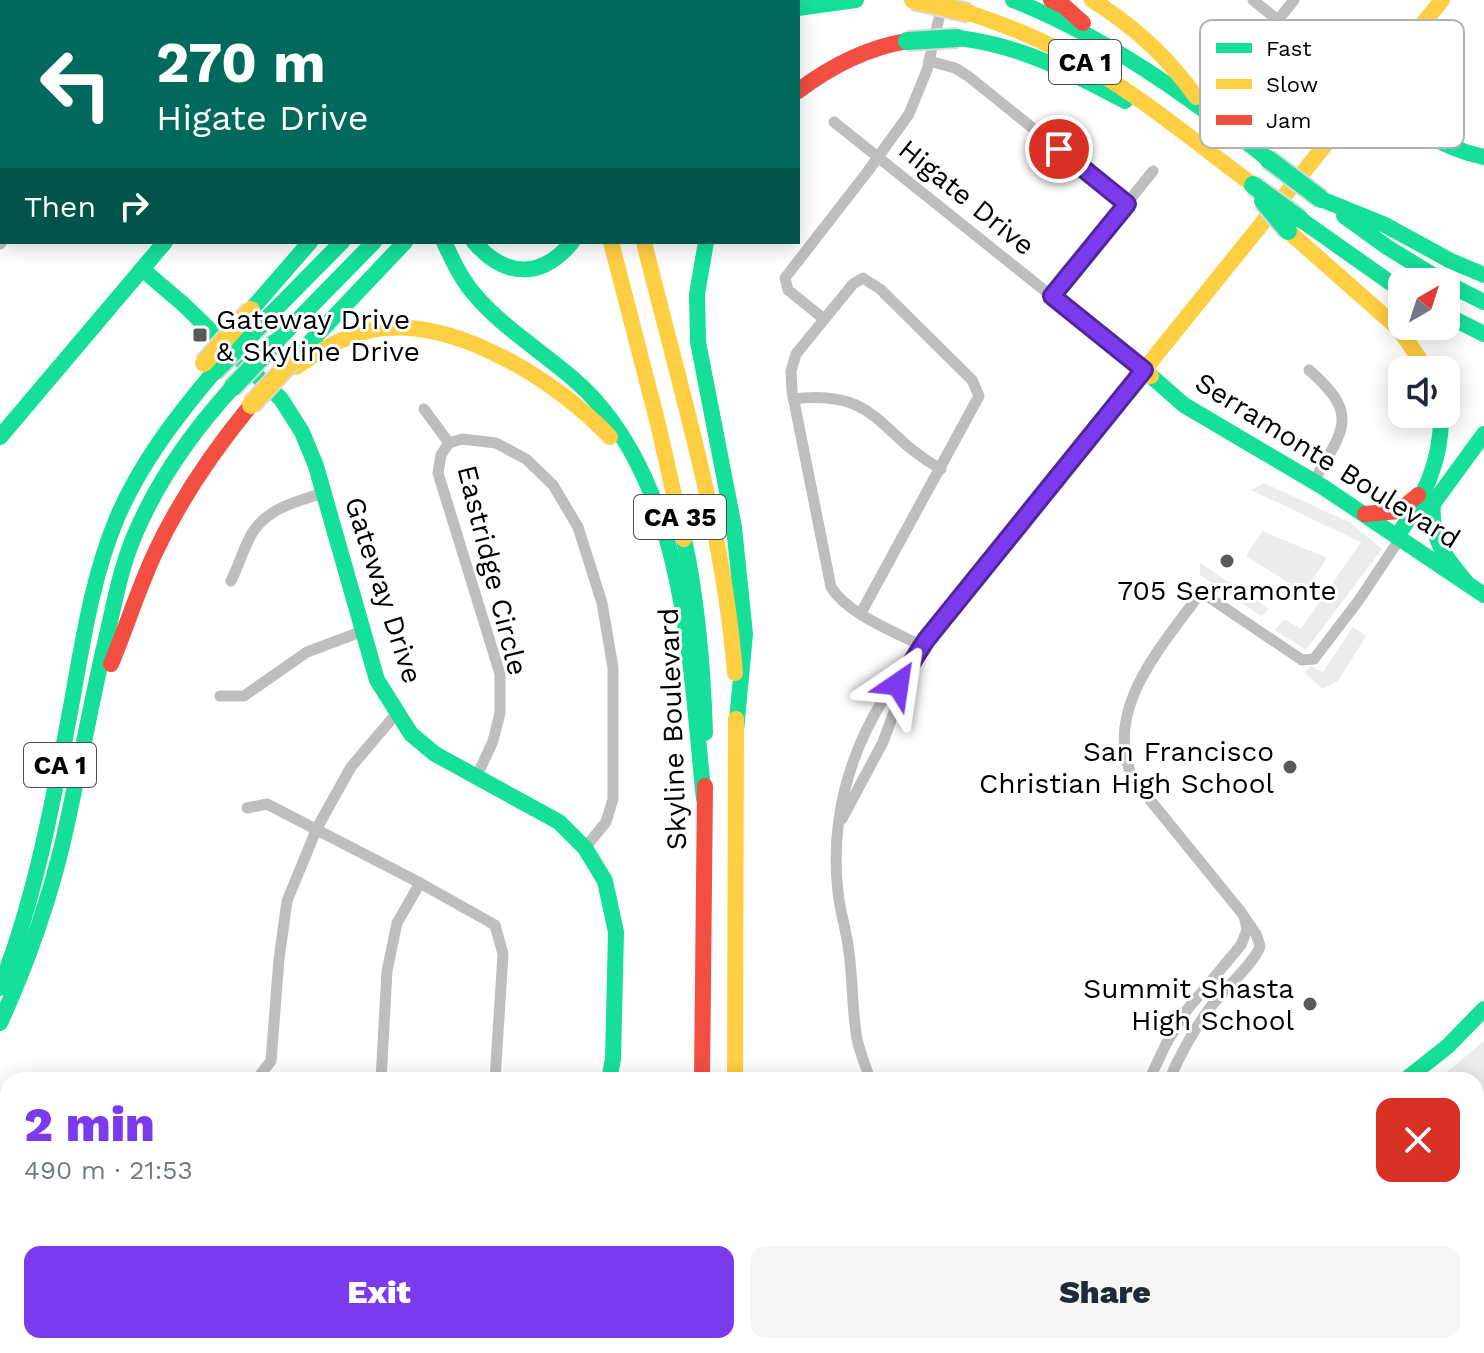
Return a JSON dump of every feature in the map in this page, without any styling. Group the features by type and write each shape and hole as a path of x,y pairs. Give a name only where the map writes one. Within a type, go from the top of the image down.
{"main road":[{"path":"800,8 856,0"},
{"name":"CA 1","path":"913,0 969,13 1032,35 1116,81 1200,146"},
{"name":"CA 1","path":"1013,0 1058,18 1103,42 1200,106"},
{"path":"1051,0 1064,6 1103,42"},
{"path":"1092,0 1137,30 1173,63 1200,103"},
{"path":"1426,20 1442,0"},
{"path":"800,90 826,70 881,46 958,38 999,43 1037,56 1086,80 1187,137"},
{"name":"CA 1","path":"1202,148 1253,185 1294,225"},
{"name":"CA 1","path":"1254,148 1387,247 1421,268"},
{"path":"1144,370 1322,148"},
{"path":"1448,148 1483,157"},
{"path":"1321,199 1385,225 1446,259 1484,275"},
{"path":"1294,225 1388,282"},
{"path":"1294,225 1399,329 1417,356"},
{"path":"0,437 163,244"},
{"path":"256,317 309,244"},
{"path":"256,317 340,244"},
{"name":"CA 1","path":"0,1023 27,961 58,861 119,581 141,521 182,448 232,388 372,244"},
{"path":"90,710 153,557 180,504 207,461 403,244"},
{"path":"445,244 463,282 486,310 566,372 603,410 640,466 662,526 684,632 704,799"},
{"path":"476,244 493,262 522,271 548,265 571,244"},
{"name":"Skyline Boulevard","path":"612,244 693,579 703,672 702,1072"},
{"name":"CA 35","path":"644,244 720,550 731,628 736,731 735,1072"},
{"path":"706,244 698,285 697,331 734,527 745,634 736,731"},
{"name":"Gateway Drive","path":"142,269 183,304 281,399 302,432 323,493 377,680 411,734 435,754 559,822 585,848 605,881 616,932 611,1072"},
{"name":"CA 1","path":"1460,290 1484,302"},
{"name":"CA 1","path":"0,988 24,925 42,863 89,606 128,483 152,436 209,367 256,317"},
{"path":"1460,322 1484,334"},
{"path":"293,364 334,342 378,329 427,329 468,340 549,385 597,423 633,470 662,526"},
{"name":"Serramonte Boulevard","path":"1144,370 1185,406 1314,481 1484,595"},
{"path":"1402,538 1428,488 1438,456 1440,428"},
{"path":"1402,538 1433,504 1484,434"},
{"path":"1365,514 1391,513 1406,507 1425,486 1438,456"},
{"path":"1433,504 1433,537 1441,552 1466,582"},
{"path":"1415,1072 1448,1046 1484,1009"}],"street":[{"path":"824,319 788,290 785,278 909,114 921,89 943,0"},
{"path":"1253,0 1278,20 1294,0"},
{"path":"929,61 955,68 968,76 1127,204"},
{"name":"Higate Drive","path":"834,122 1144,370"},
{"path":"1052,296 1153,171"},
{"path":"861,613 978,402 979,392 974,383 867,279 856,281 794,359 791,377 793,399 829,580 839,598 861,613 922,646"},
{"path":"898,684 922,646 1144,370"},
{"path":"1309,370 1335,394 1342,414 1339,437 1314,481"},
{"path":"793,399 832,398 863,407 883,421 919,456 941,469"},
{"path":"424,409 449,443"},
{"name":"Eastridge Circle","path":"476,778 493,741 500,713 500,674 438,473 441,455 449,443 462,439 496,443 526,459 553,485 578,527 602,603 613,668 613,799 606,822 585,848"},
{"path":"231,581 250,536 262,521 279,508 323,493"},
{"path":"1173,1072 1201,1021 1260,950 1258,938 1241,912 1133,779 1122,739 1132,696 1201,592 1302,660 1314,659 1402,538"},
{"path":"220,696 244,696 307,652 363,631"},
{"path":"868,1072 857,1038 850,959 837,890 839,835 847,773 863,735 884,698"},
{"path":"839,835 849,804 890,728 897,704"},
{"path":"262,1072 271,1061 287,901 317,828 351,767 396,714"},
{"path":"247,808 267,804 495,925 503,954 496,1072"},
{"path":"381,1072 387,971 397,923 420,883"},
{"path":"1153,1072 1186,1011 1244,940 1246,925 1241,912"}],"shaded area":[{"path":"1264,483 1351,523 1382,549 1306,650 1275,630 1284,619 1301,629 1361,542 1251,490"},
{"path":"1262,531 1327,558 1308,586 1322,596 1318,601 1246,556"},
{"path":"1200,563 1269,609 1261,616 1200,575"},
{"path":"1353,627 1366,636 1338,681 1322,689 1305,673 1311,666 1323,672"},
{"path":"1484,1041 1484,1072 1447,1072"}],"traffic: fast":[{"path":"800,8 856,0"},
{"path":"1013,0 1114,50 1200,107"},
{"path":"958,38 1024,53 1125,101"},
{"path":"907,41 958,38"},
{"path":"1254,148 1268,159"},
{"path":"1454,148 1484,157"},
{"path":"1268,159 1321,199"},
{"path":"1253,185 1300,219"},
{"path":"1321,199 1385,225 1484,275"},
{"path":"1263,201 1288,231"},
{"path":"1344,216 1421,268"},
{"path":"1300,219 1388,281"},
{"path":"0,437 163,244"},
{"path":"251,310 308,244"},
{"path":"261,324 340,244"},
{"path":"276,342 372,244"},
{"path":"297,356 403,244"},
{"path":"445,244 466,283 488,309 594,399 625,440 648,487 666,536 679,588 688,642 704,799"},
{"path":"476,244 498,262 523,269 548,263 570,244"},
{"path":"706,244 697,294 698,342 734,527 745,634 736,731"},
{"path":"142,269 183,304 281,399 302,432 316,466 377,680 411,734 435,754 559,822 585,848 605,881 616,932 611,1072"},
{"path":"1460,290 1484,302"},
{"path":"1460,322 1484,334"},
{"path":"214,372 261,324"},
{"path":"232,388 276,342"},
{"path":"0,988 23,921 41,852 88,614 108,541 126,498 148,460 214,372"},
{"path":"1151,376 1184,405 1323,487 1484,595"},
{"path":"0,1023 19,980 56,869 128,551 152,498 176,459 232,388"},
{"path":"1398,535 1430,478 1441,428"},
{"path":"1427,512 1484,434"},
{"path":"1433,504 1434,527 1440,546 1466,582"},
{"path":"684,539 699,636 705,733"},
{"path":"1415,1072 1448,1046 1484,1009"}],"traffic: slow":[{"path":"913,0 969,13"},
{"path":"1092,0 1149,43 1196,97"},
{"path":"1426,20 1442,0"},
{"path":"969,13 1039,40 1076,59 1154,110 1200,145"},
{"path":"1204,148 1253,185"},
{"path":"1151,376 1144,370 1323,148"},
{"path":"1288,231 1399,329 1417,356"},
{"path":"612,244 684,539"},
{"path":"645,244 710,509 721,563 735,673"},
{"path":"204,363 251,310"},
{"path":"296,367 338,342 373,330 415,328 445,334 477,345 537,377 564,396 610,437"},
{"path":"251,405 291,362"},
{"path":"735,1072 736,719"}],"traffic: jam":[{"path":"1051,0 1064,6 1083,23"},
{"path":"800,90 850,59 907,41"},
{"path":"111,664 148,568 174,515 210,458 251,405"},
{"path":"1365,514 1399,511 1418,495"},
{"path":"702,1072 705,786"}],"place":[{"name":"Gateway Drive & Skyline Drive","path":"200,335"},
{"name":"705 Serramonte","path":"1227,561"},
{"name":"San Francisco Christian High School","path":"1290,767"},
{"name":"Summit Shasta High School","path":"1310,1004"}],"route":[{"path":"898,684 926,640 1144,370 1052,296 1127,204 1059,149"}]}
